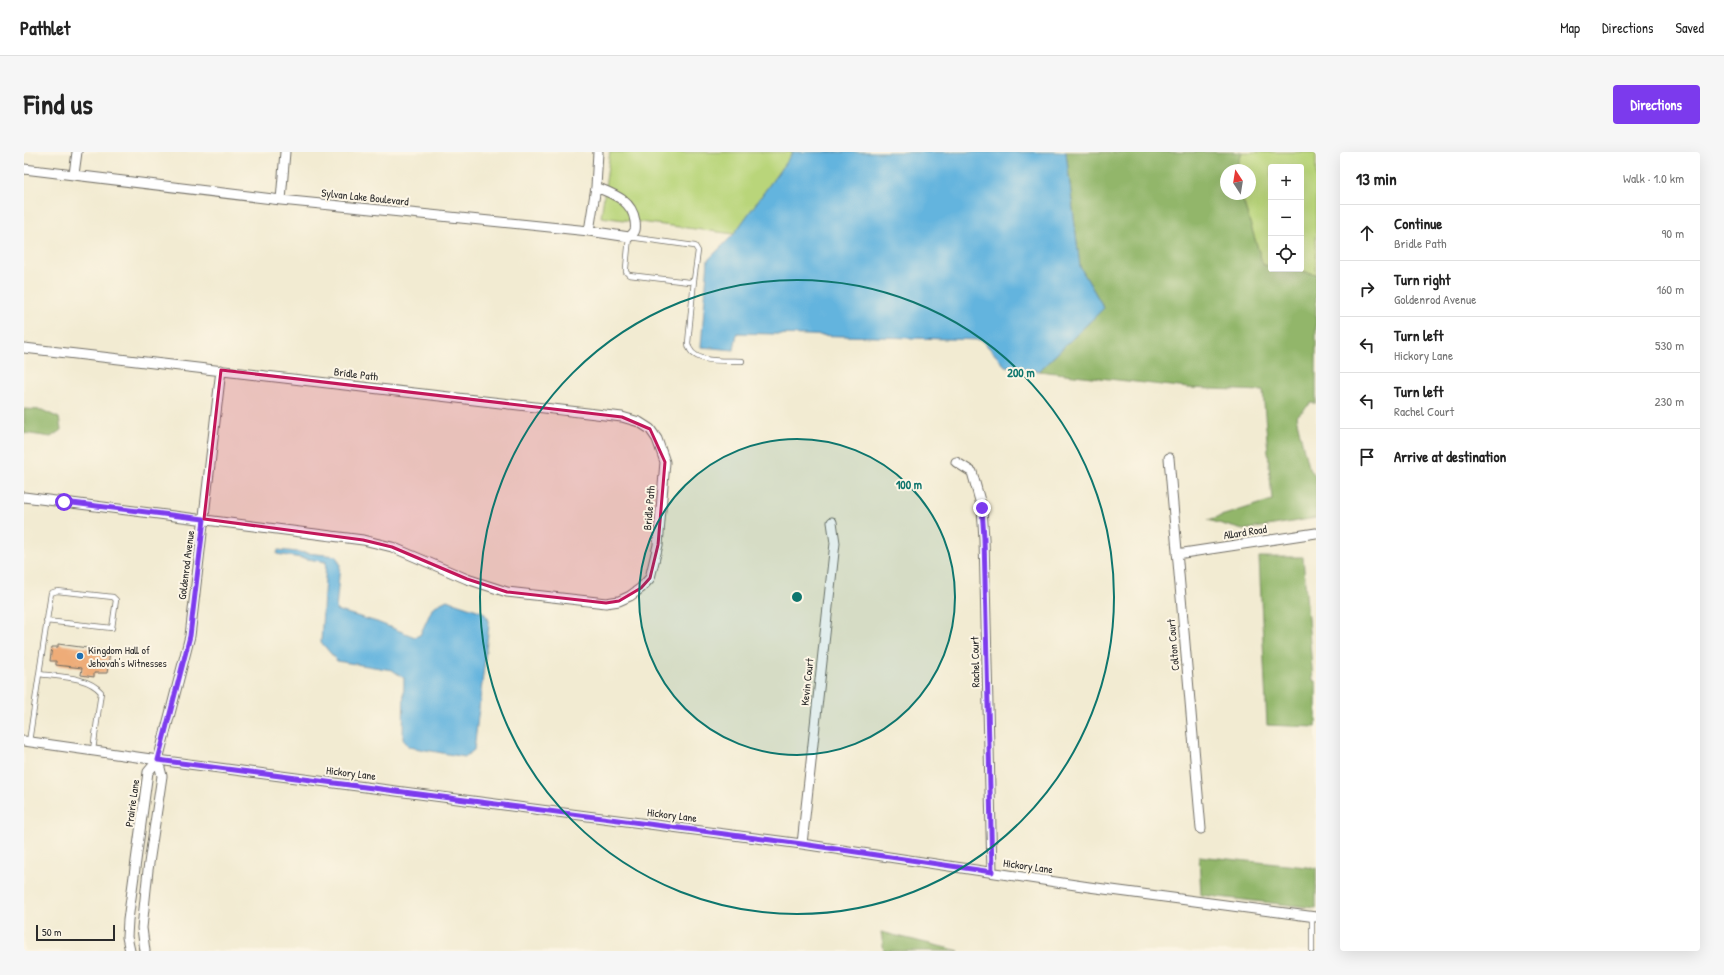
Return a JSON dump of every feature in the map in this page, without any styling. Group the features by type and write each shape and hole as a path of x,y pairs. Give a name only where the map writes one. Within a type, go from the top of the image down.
{"street":[{"path":"74,174 77,152"},
{"path":"281,200 285,152"},
{"path":"589,231 596,187 598,152"},
{"name":"Sylvan Lake Boulevard","path":"24,168 281,200 589,231 629,237"},
{"path":"596,187 622,198 632,210 636,229 629,237"},
{"name":"Bridle Path","path":"24,348 622,417 639,422 650,429 657,439 665,462 658,545 650,578 641,588 619,601 606,603 507,592 467,580 392,547 363,540 24,497"},
{"name":"Goldenrod Avenue","path":"158,760 190,636 221,370"},
{"name":"Colton Court","path":"1169,458 1201,829"},
{"name":"Rachel Court","path":"956,462 972,472 982,508 992,872"},
{"name":"Kevin Court","path":"802,844 835,543 832,522"},
{"name":"Allard Road","path":"1177,554 1316,533"},
{"name":"Hickory Lane","path":"27,741 158,760 802,844 992,872 1314,916"},
{"name":"Prairie Lane","path":"158,760 162,776 148,870 142,928 144,947 130,949 127,937 128,920 148,772 158,760"},
{"path":"135,867 148,870"}],"lane":[{"path":"694,280 689,282 629,275 626,272 629,237 695,246 698,251 688,343 690,352 693,355 704,358 742,361"},
{"path":"27,741 39,674 46,621 50,596 54,592 113,597 116,600 112,628 46,621"},
{"path":"39,674 88,681 96,686 101,692 93,750"},
{"path":"1312,951 1314,916"}],"highlighted area":[{"path":"221,370 622,417 650,429 665,462 658,545 650,578 641,588 619,601 606,603 507,592 467,579 392,547 363,540 204,519"}],"green space":[{"path":"610,152 793,152 734,234 601,217"},
{"path":"1066,152 1242,152 1237,164 1220,164 1220,200 1243,200 1263,265 1268,266 1268,272 1304,272 1316,274 1316,403 1311,403 1296,417 1308,467 1316,476 1316,518 1243,530 1208,520 1272,500 1263,391 1188,388 1039,371 1104,308 1080,267"},
{"path":"1242,152 1316,152 1316,274 1304,272 1304,164 1268,164 1268,266 1263,265 1243,200 1256,200 1256,164 1237,164"},
{"path":"24,409 42,410 59,418 61,430 51,437 24,433"},
{"path":"1259,557 1303,557 1313,681 1316,681 1316,727 1267,725"},
{"path":"1199,856 1316,868 1316,908 1201,895"},
{"path":"881,932 959,951 884,951"}],"water":[{"path":"793,152 1066,152 1080,267 1104,308 1039,371 1005,366 982,340 737,333 734,350 701,347 708,260 734,234"},
{"path":"278,550 336,556 340,564 336,610 377,622 415,637 420,635 433,607 447,600 483,612 487,617 489,625 474,750 465,757 409,747 403,739 404,678 392,670 337,661 321,642 326,562 277,554"}],"building":[{"name":"Kingdom Hall of Jehovah's Witnesses","path":"58,644 110,651 107,673 94,673 94,677 81,675 82,668 56,665 56,661 50,661 52,647 58,647"}],"place":[{"name":"Kingdom Hall of Jehovah's Witnesses","path":"80,656"}],"route":[{"path":"64,502 204,519 190,636 158,760 802,844 992,872 982,508"}]}
